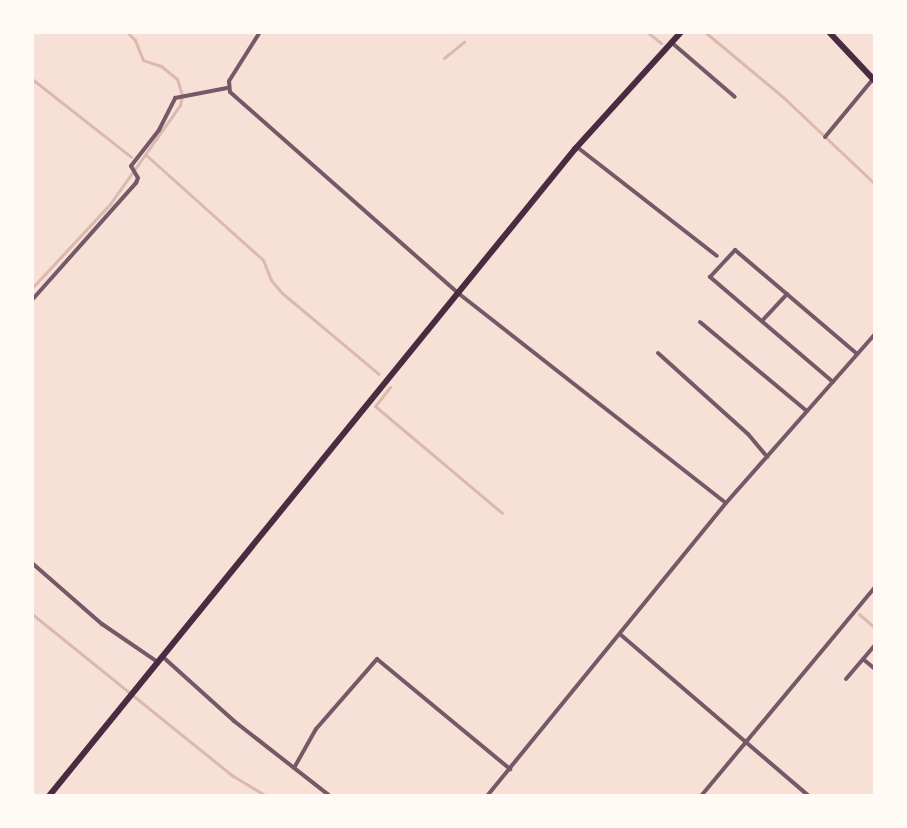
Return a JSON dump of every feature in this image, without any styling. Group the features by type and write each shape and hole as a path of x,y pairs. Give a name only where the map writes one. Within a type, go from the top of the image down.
{"main road":[{"path":"49,796 577,147 681,32"},
{"path":"829,32 874,80"}],"street":[{"path":"227,88 247,48 260,32"},
{"path":"671,42 735,97"},
{"path":"825,137 874,80"},
{"path":"32,300 136,183 137,176 131,166 159,130 177,96 227,88"},
{"path":"227,88 458,293 726,503"},
{"path":"577,147 717,256"},
{"path":"833,382 710,277 735,250 857,354"},
{"path":"762,321 787,294"},
{"path":"700,322 807,411"},
{"path":"487,796 726,503 875,334"},
{"path":"658,353 748,434 767,457"},
{"path":"32,563 102,624 159,658 330,796"},
{"path":"701,796 875,587"},
{"path":"621,635 809,796"},
{"path":"846,679 875,645"},
{"path":"294,768 316,729 377,659 510,769"},
{"path":"863,659 875,669"}],"waterway":[{"path":"32,288 110,204 180,105 182,95 177,79 161,66 143,60 135,40 127,32"},
{"path":"647,32 661,43"},
{"path":"705,32 783,97 875,184"},
{"path":"444,58 464,42"},
{"path":"32,79 131,157"},
{"path":"145,154 263,260 271,280 282,293 379,374"},
{"path":"390,387 375,406 502,513"},
{"path":"32,614 233,776 266,796"},
{"path":"859,614 875,628"}]}
